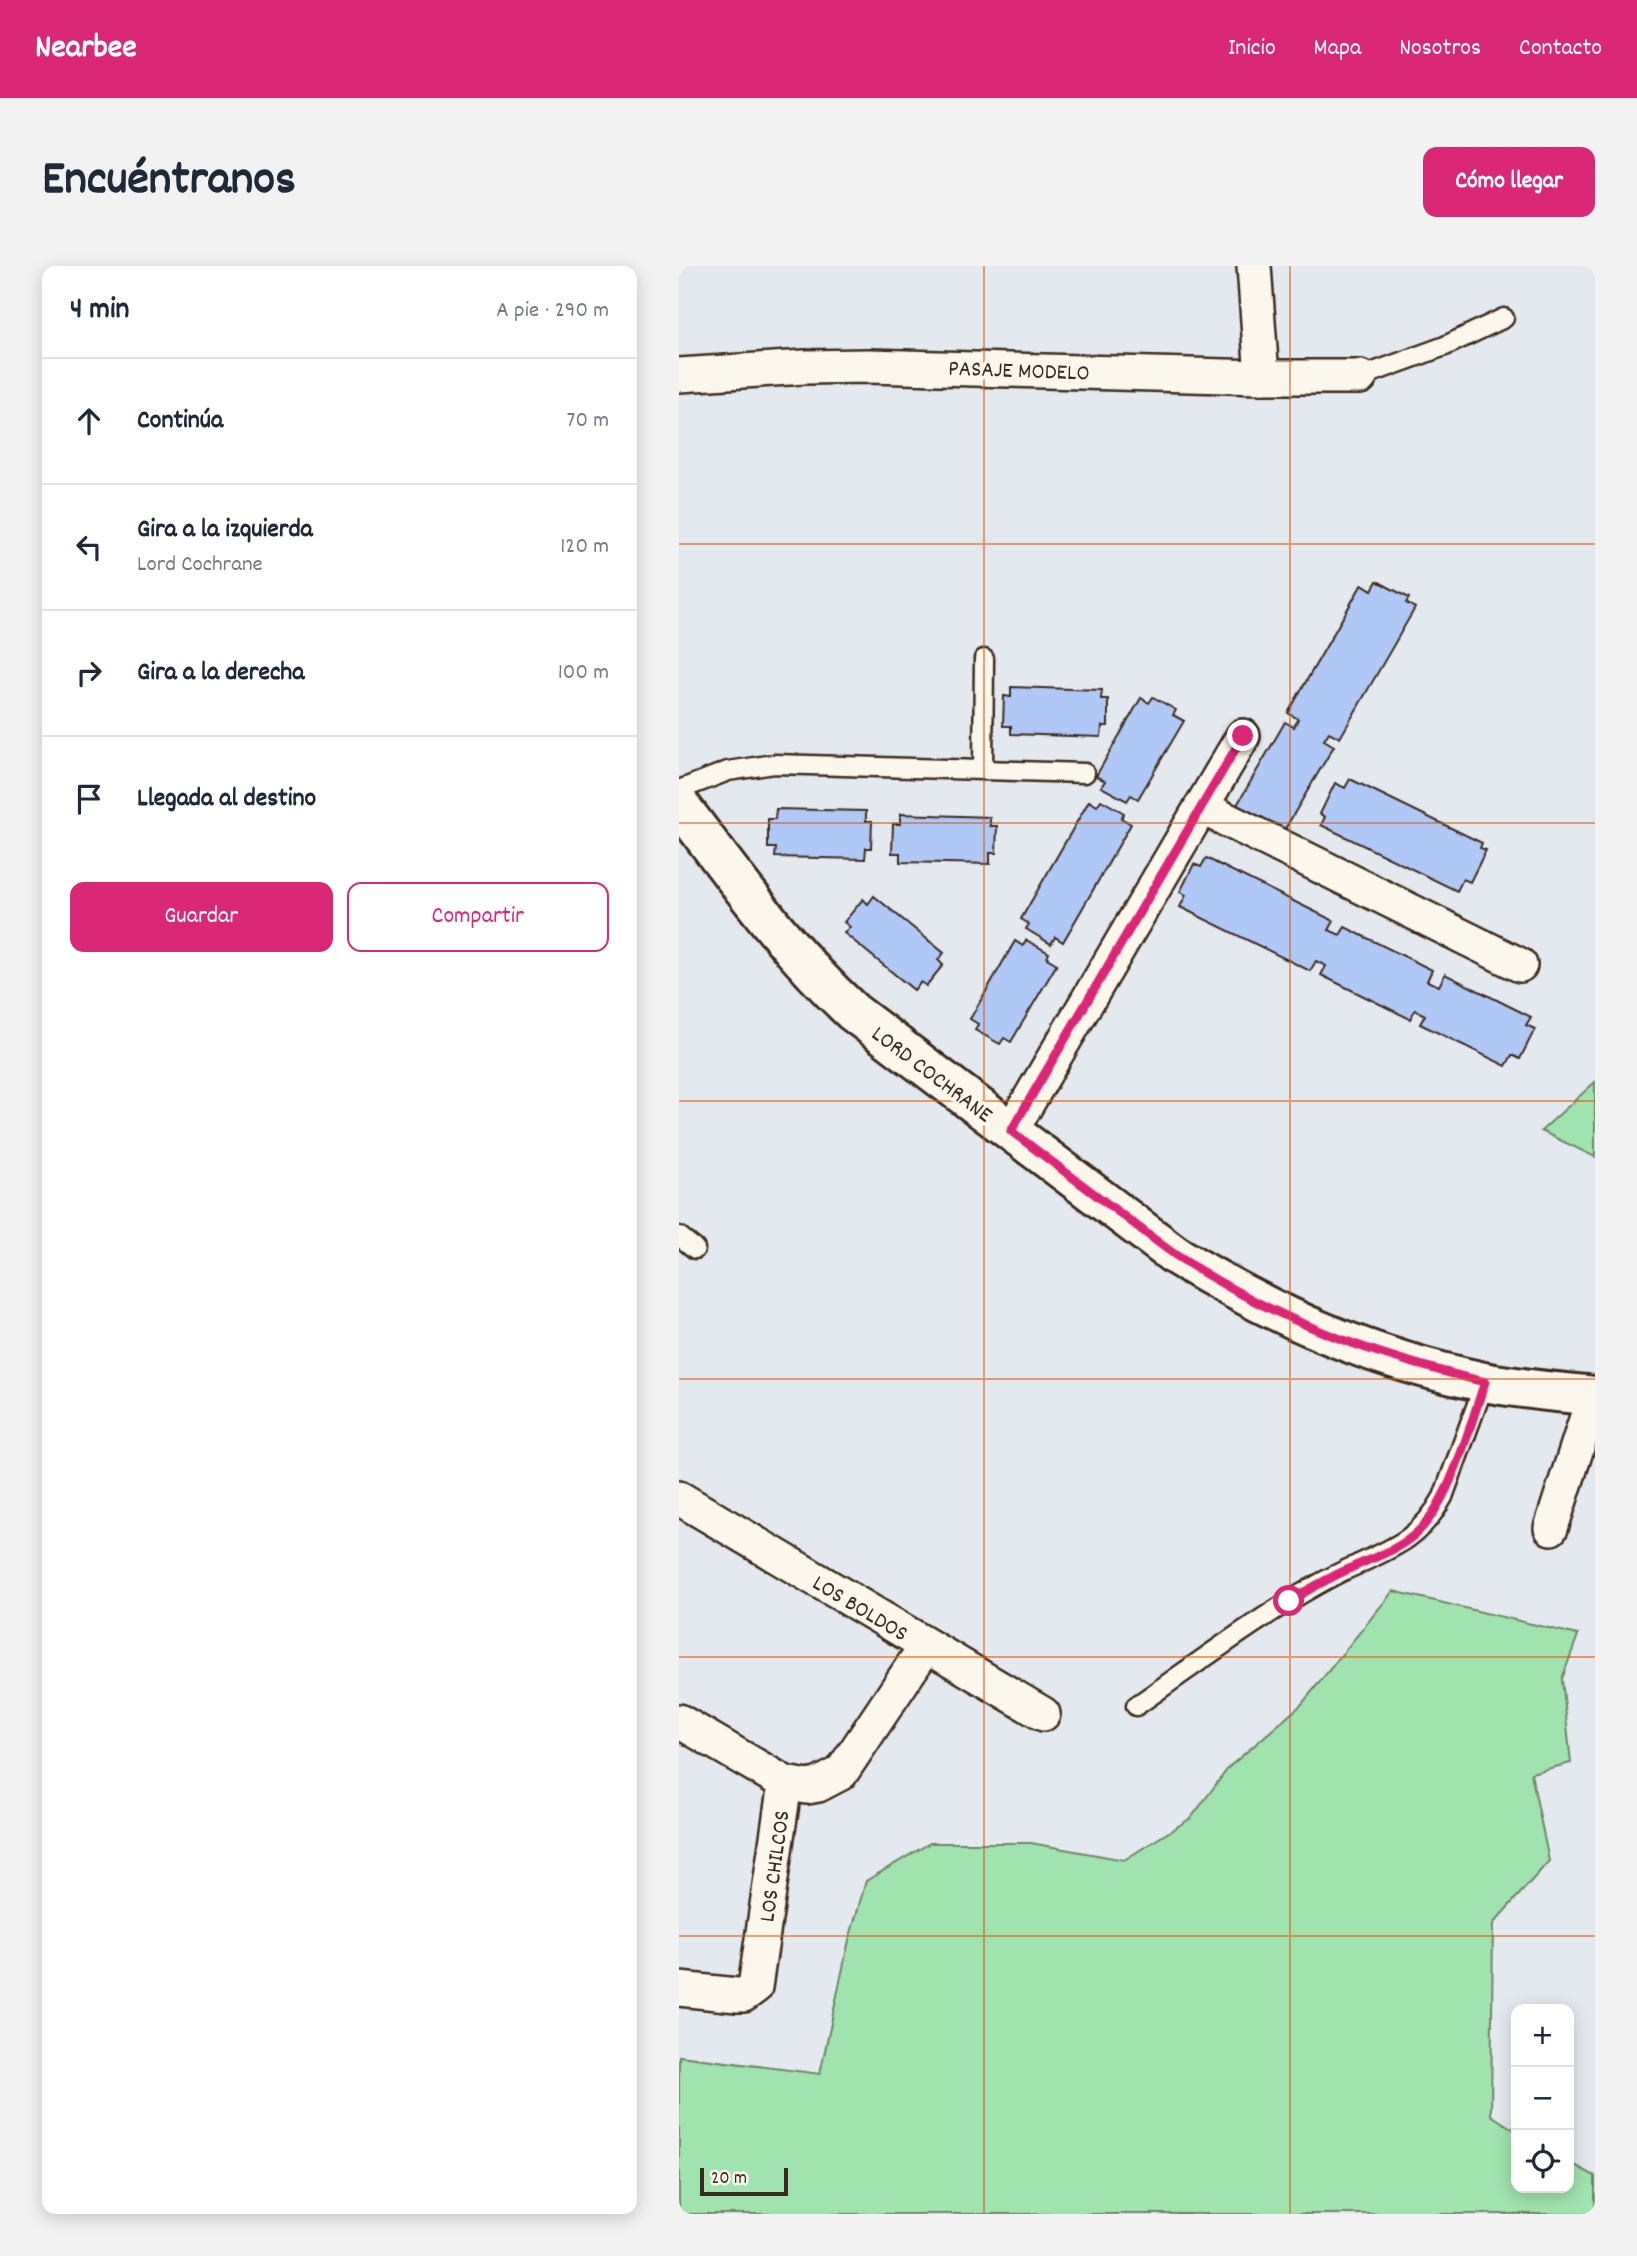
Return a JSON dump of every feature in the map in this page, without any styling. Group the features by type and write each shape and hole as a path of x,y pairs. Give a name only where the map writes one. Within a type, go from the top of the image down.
{"street":[{"path":"1254,266 1262,377"},
{"name":"PASAJE MODELO","path":"679,375 805,367 882,366 1262,377 1360,377"},
{"path":"1011,1131 1243,736"},
{"name":"LORD COCHRANE","path":"679,804 786,944 829,990 870,1025 1175,1255 1263,1306 1325,1335 1377,1354 1485,1382 1594,1396"},
{"path":"1201,807 1520,965"},
{"path":"1551,1528 1594,1396"},
{"name":"LOS BOLDOS","path":"679,1498 1043,1714"},
{"name":"LOS CHILCOS","path":"679,1989 737,1995 751,1991 757,1982 785,1783 818,1786 841,1773 926,1646"},
{"path":"679,1721 785,1783"}],"lane":[{"path":"1360,377 1445,346 1504,318"},
{"path":"983,770 984,659"},
{"path":"679,790 728,771 773,764 1085,774"},
{"path":"679,1236 695,1249"},
{"path":"1136,1706 1289,1601 1391,1550 1413,1536 1436,1511 1443,1497 1485,1382"}],"green space":[{"path":"1595,1082 1595,1157 1541,1131"},
{"path":"1393,1591 1578,1635 1562,1679 1571,1763 1531,1773 1549,1861 1493,1924 1491,2115 1511,2128 1511,2193 1574,2193 1574,2165 1595,2176 1595,2214 679,2214 679,2056 820,2074 849,1940 866,1881 930,1843 1031,1843 1124,1860 1191,1818 1229,1767 1301,1705"}],"building":[{"path":"1377,581 1409,598 1406,603 1415,608 1340,738 1329,732 1324,740 1334,746 1285,829 1273,823 1268,831 1242,816 1246,810 1237,805 1285,722 1294,727 1298,719 1288,713 1362,584 1372,590"},
{"path":"1011,687 1102,690 1101,699 1108,699 1108,726 1102,726 1101,737 1011,734 1011,726 1003,726 1004,696 1011,697"},
{"path":"1153,697 1176,710 1173,715 1184,721 1138,799 1131,795 1127,801 1101,787 1105,781 1096,776 1141,698 1149,703"},
{"path":"1350,779 1482,843 1480,848 1486,850 1470,882 1463,879 1457,891 1321,825 1325,817 1320,814 1335,783 1345,788"},
{"path":"1101,800 1124,813 1121,818 1131,824 1063,942 1055,937 1051,944 1026,929 1029,924 1021,919 1089,801 1097,806"},
{"path":"776,809 866,811 866,821 872,821 871,848 866,848 865,859 775,857 776,848 768,848 768,819 775,819"},
{"path":"900,814 990,817 990,826 997,826 996,853 990,853 990,864 900,862 900,853 892,853 893,824 900,824"},
{"path":"1206,858 1334,921 1329,930 1340,935 1345,927 1432,970 1427,981 1439,986 1445,974 1531,1017 1526,1025 1535,1029 1520,1059 1512,1055 1506,1066 1420,1024 1425,1015 1415,1010 1410,1019 1321,975 1326,966 1316,961 1310,971 1180,907 1186,895 1180,892 1194,864 1201,867"},
{"path":"874,896 944,953 938,960 943,965 926,986 921,982 914,990 844,933 850,927 844,922 863,899 868,904"},
{"path":"1026,940 1049,953 1047,958 1057,964 1011,1042 1004,1038 1000,1044 975,1030 978,1024 970,1019 1015,941 1023,946"}],"route":[{"path":"1243,736 1011,1131 1175,1255 1273,1311 1325,1335 1377,1354 1485,1382 1449,1483 1436,1511 1426,1523 1399,1546 1324,1581 1289,1601"}]}
